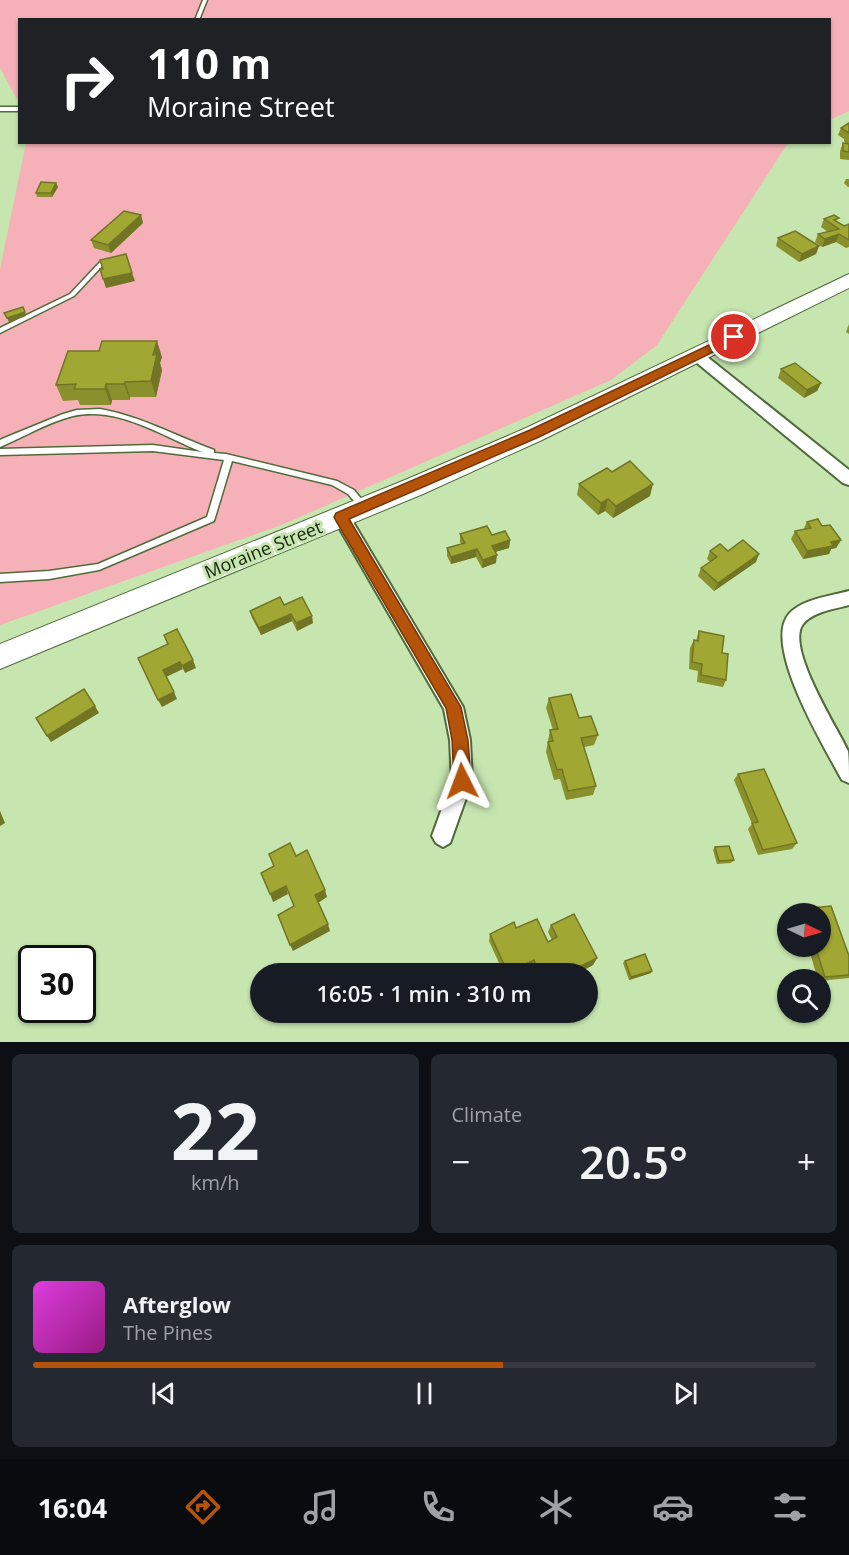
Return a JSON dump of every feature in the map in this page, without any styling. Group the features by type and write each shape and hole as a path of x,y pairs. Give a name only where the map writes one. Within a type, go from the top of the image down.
{"main road":[{"name":"Moraine Street","path":"0,657 364,508 534,434 849,280"}],"street":[{"path":"696,355 849,479"},
{"path":"341,517 453,707 460,740 462,781 442,836"},
{"path":"849,598 808,612 795,620 789,630 791,653 806,691 849,772"}],"lane":[{"path":"198,18 206,0"},
{"path":"0,109 18,109"},
{"path":"0,331 72,295 102,263"},
{"path":"0,444 14,435 62,417 80,412 109,412 229,458"},
{"path":"0,452 153,448 229,458 334,483 351,492 364,508"},
{"path":"0,578 50,575 99,567 211,519 229,458"}],"shaded area":[{"path":"0,0 849,0 849,111 831,120 831,18 18,18 18,101 0,68"},
{"path":"26,144 787,144 657,345 611,380 284,524 0,625 0,269"}],"building":[{"path":"849,123 849,133 841,128"},
{"path":"843,143 849,144 849,152 843,151"},
{"path":"41,182 56,183 51,193 36,193"},
{"path":"124,211 141,215 108,245 91,240"},
{"path":"834,215 839,218 834,220 844,226 849,224 849,240 839,234 825,239 818,234 839,229 824,219"},
{"path":"795,231 819,246 802,254 778,238"},
{"path":"126,254 132,273 103,279 100,260"},
{"path":"23,307 25,312 7,318 4,313"},
{"path":"102,341 157,341 153,355 157,354 151,381 106,384 105,389 74,389 76,384 56,385 68,351 99,351"},
{"path":"795,363 821,383 807,390 781,369"},
{"path":"630,461 653,484 616,506 608,499 601,503 579,484 607,468 612,472"},
{"path":"818,519 822,526 830,525 841,540 831,542 833,546 807,551 795,531 811,528 807,522"},
{"path":"487,526 492,535 505,531 510,540 492,546 497,555 483,560 477,549 451,557 447,548 465,543 460,534"},
{"path":"743,540 759,554 718,583 701,568 717,557 710,551 720,544 728,551"},
{"path":"280,597 284,605 302,597 312,616 296,623 291,614 259,628 250,611"},
{"path":"177,629 193,660 182,666 180,662 163,670 174,692 158,700 138,658 168,644 164,635"},
{"path":"699,631 724,636 722,653 728,654 726,680 701,675 702,664 692,662 694,640 698,641"},
{"path":"84,689 95,706 47,736 36,718"},
{"path":"571,694 579,718 591,716 598,735 581,738 596,786 568,791 562,769 557,770 548,742 553,741 550,730 558,729 549,698"},
{"path":"764,769 797,843 763,850 752,823 758,822 738,774"},
{"path":"290,843 296,856 307,850 325,890 315,895 328,924 290,945 278,915 294,906 286,886 270,894 261,873 274,866 269,854"},
{"path":"729,846 734,860 719,861 715,847"},
{"path":"831,906 849,956 849,975 831,976 831,969 822,969 819,957 831,957"},
{"path":"574,914 597,958 587,963 535,963 534,960 528,963 503,963 490,934 514,922 516,928 537,919 548,942 557,937 551,925"},
{"path":"645,954 652,971 631,977 625,961"}],"route":[{"path":"462,781 460,740 453,707 438,678 341,517 534,434 734,337"}]}
